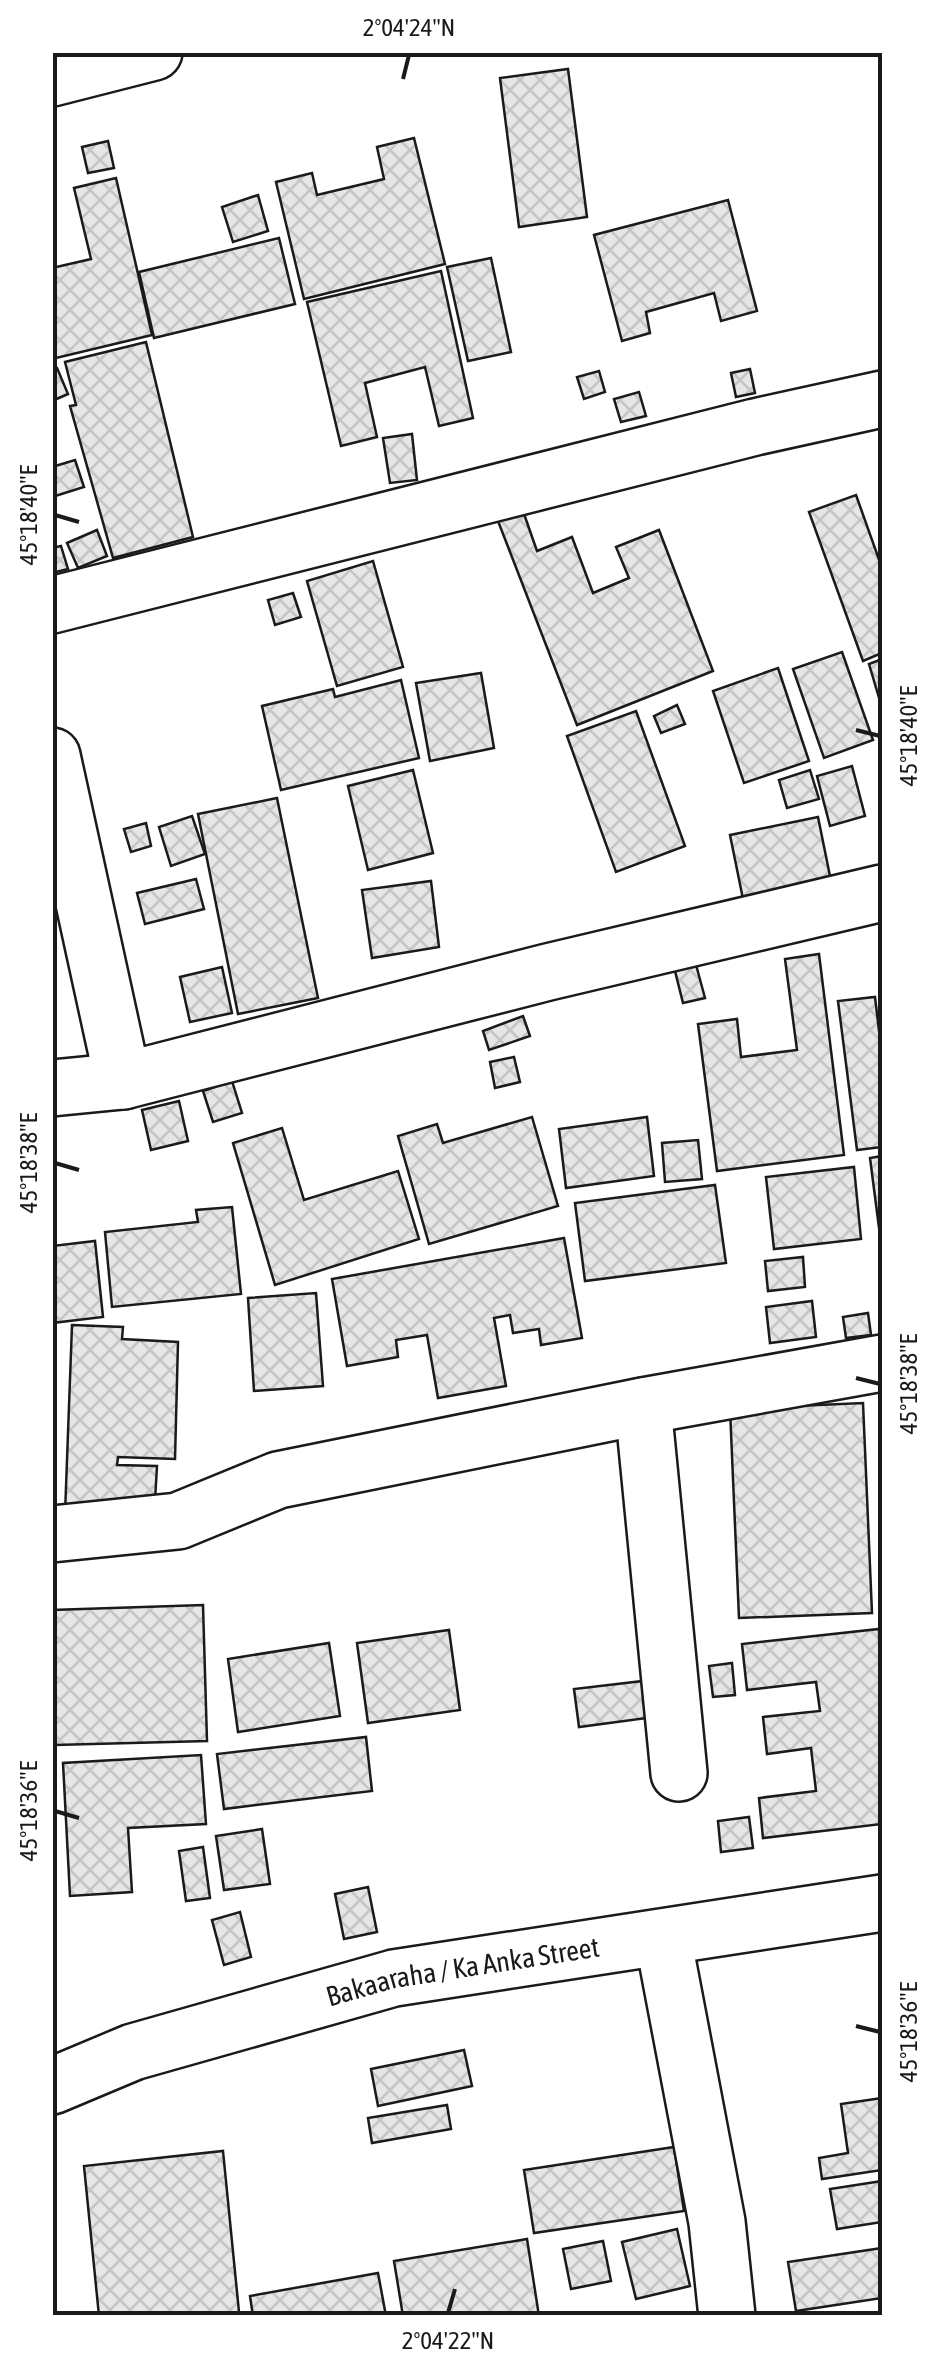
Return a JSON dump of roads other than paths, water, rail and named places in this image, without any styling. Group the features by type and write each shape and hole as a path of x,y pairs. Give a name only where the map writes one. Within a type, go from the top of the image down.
{"street":[{"path":"52,78 154,52"},
{"path":"52,604 755,426 882,398"},
{"path":"52,756 123,1081"},
{"path":"52,1088 123,1081 548,972 882,894"},
{"path":"52,1534 178,1521 278,1480 882,1362"},
{"path":"644,1406 680,1773"},
{"name":"Bakaaraha / Ka Anka Street","path":"52,2086 133,2052 394,1978 882,1903"},
{"path":"663,1938 717,2222 727,2316"}]}
